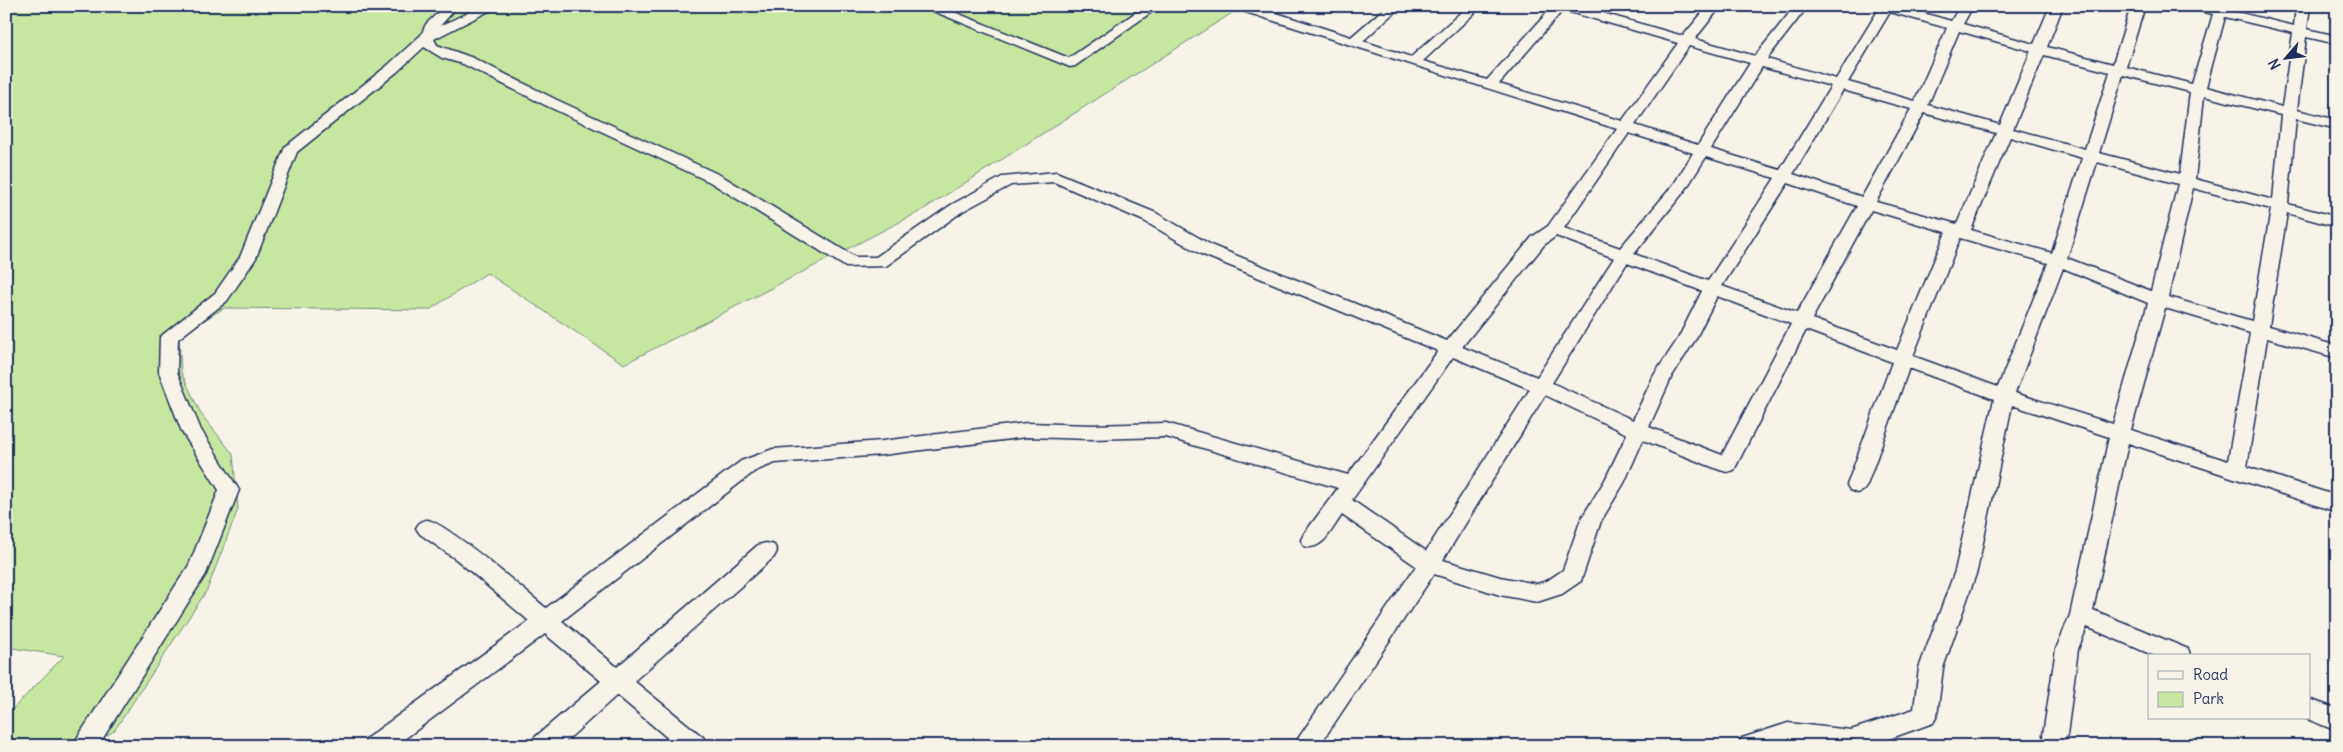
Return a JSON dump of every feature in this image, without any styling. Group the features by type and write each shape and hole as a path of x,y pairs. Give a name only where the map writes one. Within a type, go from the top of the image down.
{"street":[{"path":"452,6 429,30 428,37 431,47 447,55 468,61 552,103 716,179 852,262 880,262 957,208 1008,180 1056,177 1150,217 1207,250 1451,348 1541,386 1639,431 1727,465 1802,321 1920,107 1956,26 1967,6"},
{"path":"84,746 198,568 229,490 192,432 168,372 169,337 221,297 248,258 290,150 392,69 428,37 493,6"},
{"path":"927,6 1070,63 1154,6"},
{"path":"1241,6 1412,62 1784,176 1866,204 2058,260 2158,300 2337,352"},
{"path":"1353,43 1395,6"},
{"path":"1412,62 1476,6"},
{"path":"1489,86 1561,6 2090,155 2337,222"},
{"path":"1312,540 1451,348 1538,241 1554,230 1686,41 1715,6"},
{"path":"1305,746 1429,564 1624,256 1680,186 1758,61 1802,6"},
{"path":"1857,484 1903,358 1958,231 2006,131 2057,6"},
{"path":"1751,746 1788,734 1851,741 1925,716 1931,668 1966,571 2004,396 2058,260 2138,6"},
{"path":"2195,6 2222,9 2337,40"},
{"path":"2236,471 2280,206 2289,113 2303,6"},
{"path":"1339,502 1429,564 1537,593 1554,588 1573,575 1580,547 1591,519 1614,483 1663,375 1686,340 1712,288 1841,84 1885,7 2038,49 2119,68 2337,125"},
{"path":"2055,735 2067,649 2081,615 2120,433 2158,300 2187,180 2198,89 2222,9"},
{"path":"1554,230 2004,396 2337,504"},
{"path":"376,746 545,621 748,466 773,456 882,448 1027,430 1091,432 1166,430 1352,484"},
{"path":"426,528 465,554 695,746"},
{"path":"543,746 766,551"},
{"path":"2081,615 2175,654"},
{"path":"2310,709 2337,720"}],"green space":[{"path":"6,6 1243,6 921,211 624,364 487,273 429,310 224,308 179,336 181,372 201,414 233,454 238,509 207,590 114,731 89,746 14,746 6,744 6,716 64,656 6,647"}]}
